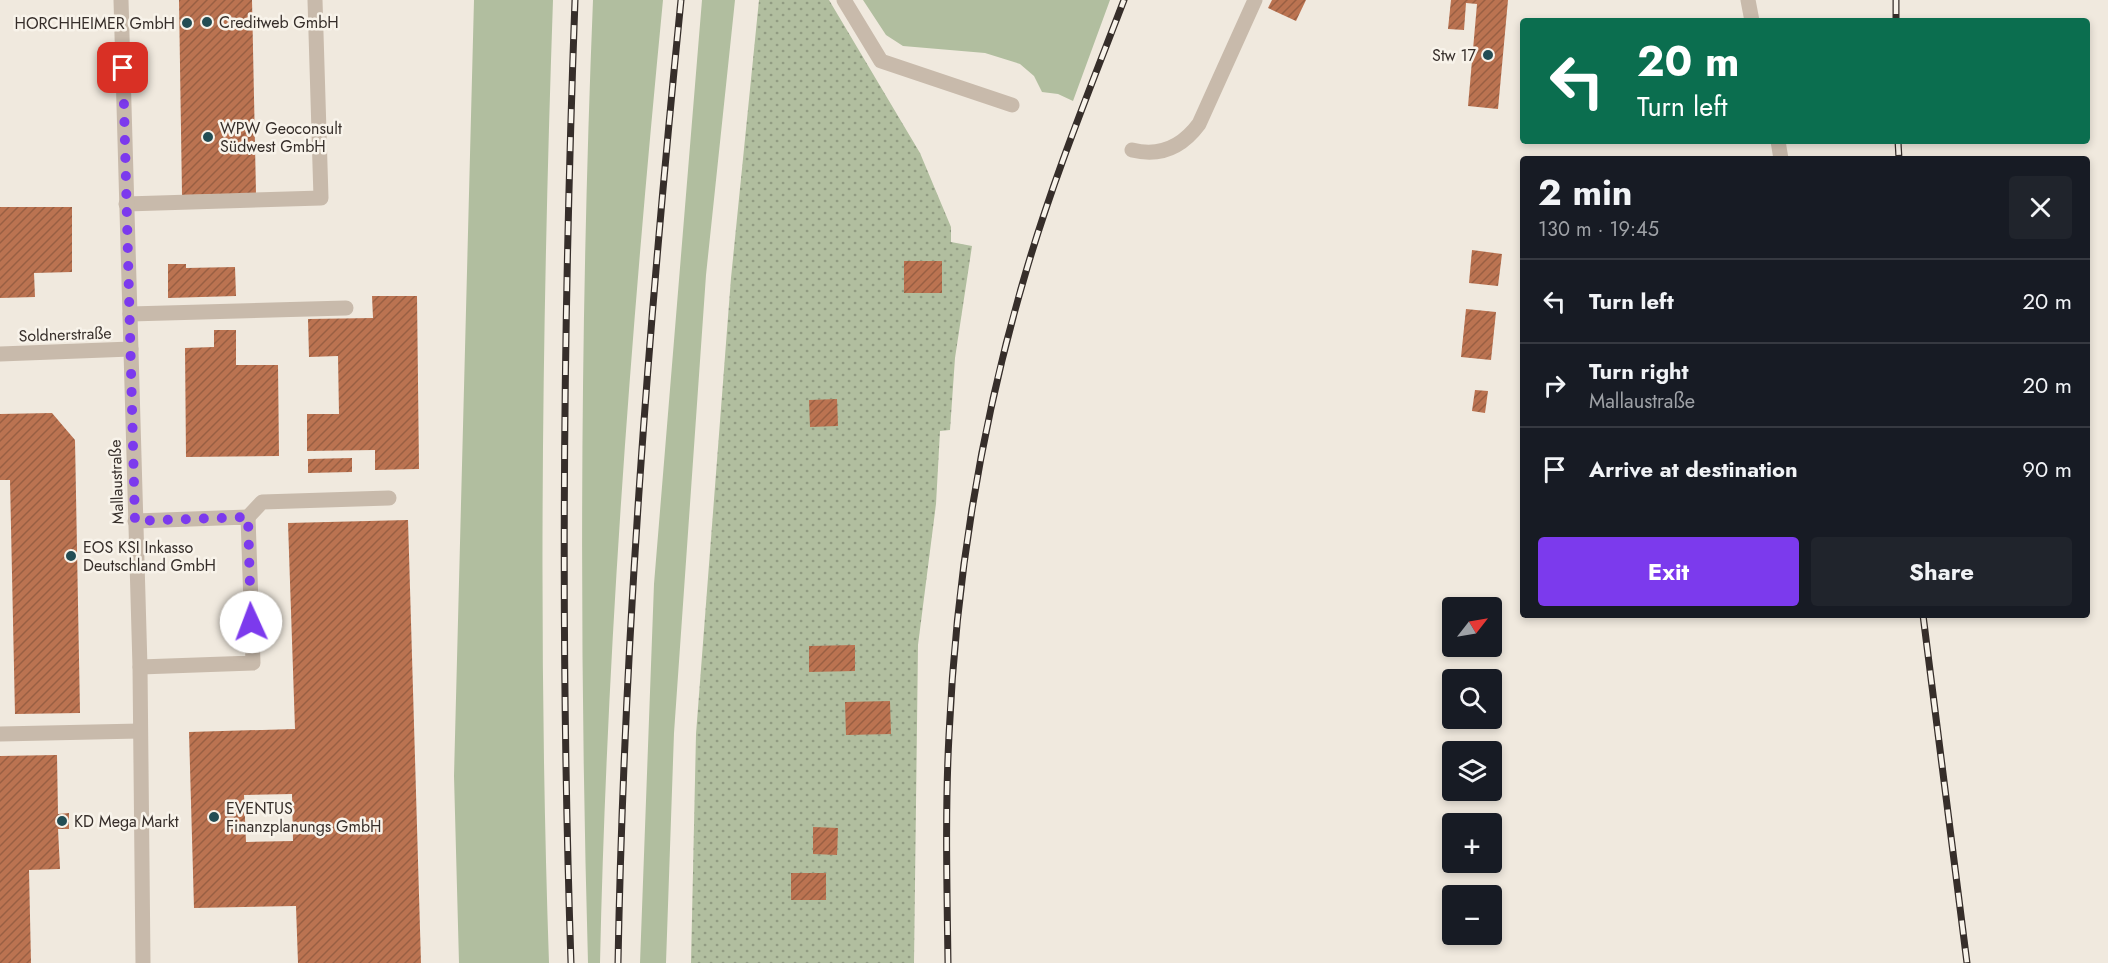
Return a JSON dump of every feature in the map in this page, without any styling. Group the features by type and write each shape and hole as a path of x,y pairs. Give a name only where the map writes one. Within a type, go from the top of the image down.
{"street":[{"name":"Mallaustraße","path":"121,0 140,667 142,963"},
{"path":"126,204 321,198 315,0"},
{"path":"844,0 881,61 1012,105"},
{"path":"1132,150 1160,153 1177,145 1192,133 1199,123 1255,0"},
{"path":"1748,0 1751,18"},
{"path":"130,314 346,308"},
{"name":"Soldnerstraße","path":"0,354 131,349"},
{"path":"135,521 248,517 262,502 389,498"},
{"path":"140,667 253,663 248,517"},
{"path":"0,734 140,731"}],"green space":[{"path":"474,0 553,0 546,241 543,482 543,722 549,963 459,963 454,776"},
{"path":"593,0 663,0 622,481 608,722 600,963 588,963 582,602 585,241"},
{"path":"702,0 735,0 706,275 674,733 666,963 640,963 654,584"},
{"path":"759,0 829,0 920,153 951,227 951,242 972,246 955,358 950,430 940,431 936,504 918,645 914,963 691,963 696,734 731,278"},
{"path":"863,0 1110,0 1073,101 1058,94 1042,92 1034,76 1020,64 985,53 903,46 886,35"}],"building":[{"path":"179,0 252,0 256,194 182,195"},
{"path":"1272,0 1306,0 1296,21 1268,8"},
{"name":"Stw 17","path":"1451,0 1508,0 1498,109 1468,106 1477,4 1466,3 1464,30 1448,29"},
{"path":"0,207 72,207 72,272 34,273 35,297 0,298"},
{"path":"1472,250 1502,254 1498,286 1469,283"},
{"path":"904,261 942,261 942,293 904,293"},
{"path":"168,264 186,264 186,268 235,267 236,296 168,298"},
{"path":"372,296 417,296 419,469 375,470 375,450 307,451 307,414 339,414 338,356 309,357 308,319 373,318"},
{"path":"1466,309 1496,312 1491,360 1461,357"},
{"path":"214,330 236,330 236,365 278,365 279,456 186,457 185,348 214,347"},
{"path":"1475,390 1488,391 1485,413 1472,411"},
{"path":"837,399 838,426 810,427 809,400"},
{"path":"52,413 75,440 80,713 15,714 10,480 0,480 0,414"},
{"path":"352,458 352,472 308,473 308,459"},
{"path":"408,520 421,963 298,963 296,906 194,908 189,732 295,729 288,523","holes":["292,794 293,841 246,842 244,795"]},
{"path":"855,645 855,671 809,672 809,646"},
{"path":"890,701 891,734 846,735 845,702"},
{"path":"57,755 58,814 69,813 69,829 58,829 60,869 29,870 31,963 0,963 0,756"},
{"path":"813,827 838,828 837,855 813,854"},
{"path":"791,873 826,873 826,900 791,900"}],"railway":[{"path":"571,963 565,722 564,482 575,0"},
{"path":"618,963 632,601 658,240 681,0"},
{"path":"948,963 947,792 952,677 965,561 983,445 1009,331 1036,240 1124,0"},
{"path":"1896,0 1896,18"},
{"path":"1898,144 1899,156"},
{"path":"1923,618 1967,963"}],"place":[{"name":"Creditweb GmbH","path":"207,22"},
{"name":"HORCHHEIMER GmbH","path":"187,23"},
{"name":"Stw 17","path":"1488,55"},
{"name":"WPW Geoconsult Südwest GmbH","path":"208,137"},
{"name":"EOS KSI Inkasso Deutschland GmbH","path":"71,556"},
{"name":"EVENTUS Finanzplanungs GmbH","path":"214,817"},
{"name":"KD Mega Markt","path":"62,821"}],"route":[{"path":"123,68 135,521 248,517 251,622"}]}
